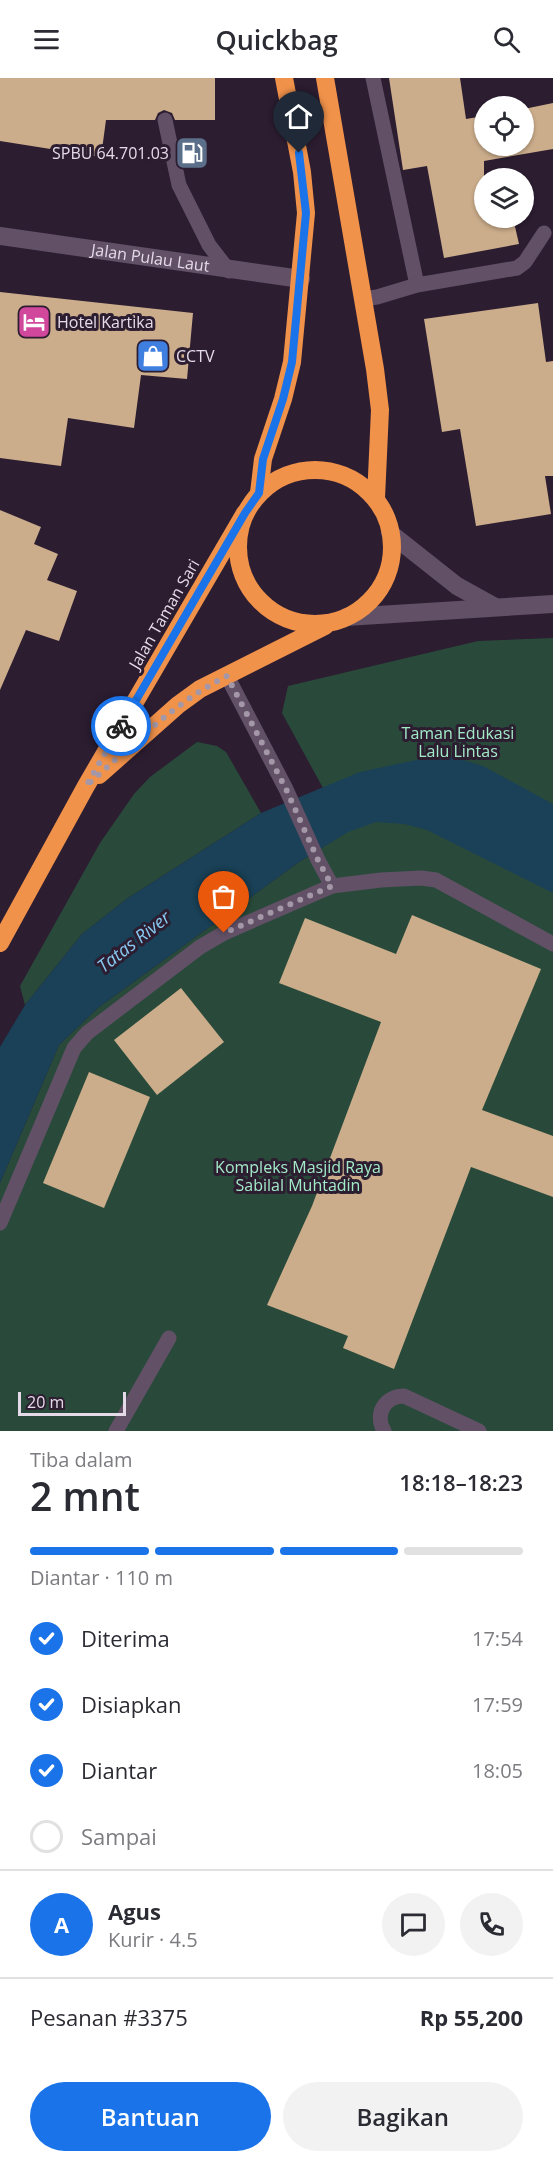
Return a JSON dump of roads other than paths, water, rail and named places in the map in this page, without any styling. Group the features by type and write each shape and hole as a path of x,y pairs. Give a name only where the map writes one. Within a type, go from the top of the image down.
{"highway":[{"path":"259,493 263,459 283,399 292,362 306,213 302,172 284,78"},
{"path":"326,78 352,224 380,410 376,498"},
{"path":"86,786 178,705 201,689 356,613 375,597 388,575 393,548 388,524 376,498 355,481 330,471 303,470 279,478 259,493 245,513 238,538 238,562 247,585 263,605 284,619 308,625 340,620"},
{"name":"Jalan Taman Sari","path":"0,943 86,786 245,513"}],"main road":[{"name":"Jalan Pulau Laut","path":"0,236 229,271 301,279"},
{"path":"390,533 457,586 495,607"},
{"path":"340,620 553,604"}],"lane":[{"path":"373,78 417,285"},
{"path":"165,120 179,185 209,245 229,271"},
{"path":"363,298 377,297 417,285 517,268 525,262 544,233"},
{"path":"227,676 286,789 332,886"},
{"path":"0,1223 74,1048 87,1033 201,947 224,933 332,886 421,878 436,880 553,944"},
{"path":"116,1431 169,1338"},
{"path":"384,1431 379,1417 386,1402 395,1396 404,1396 479,1431"}],"water":[{"name":"Tatas River","path":"444,754 483,766 553,804 553,893 427,830 404,824 376,822 348,832 299,862 99,1007 59,1045 0,1183 0,1047 25,1005 82,934 128,898 261,813 360,772"}],"place":[{"name":"SPBU 64.701.03","path":"192,153"},
{"name":"Hotel Kartika","path":"34,322"},
{"name":"CCTV","path":"153,356"}],"park label":[{"name":"Taman Edukasi Lalu Lintas","path":"458,742"},
{"name":"Kompleks Masjid Raya Sabilal Muhtadin","path":"298,1176"}]}
